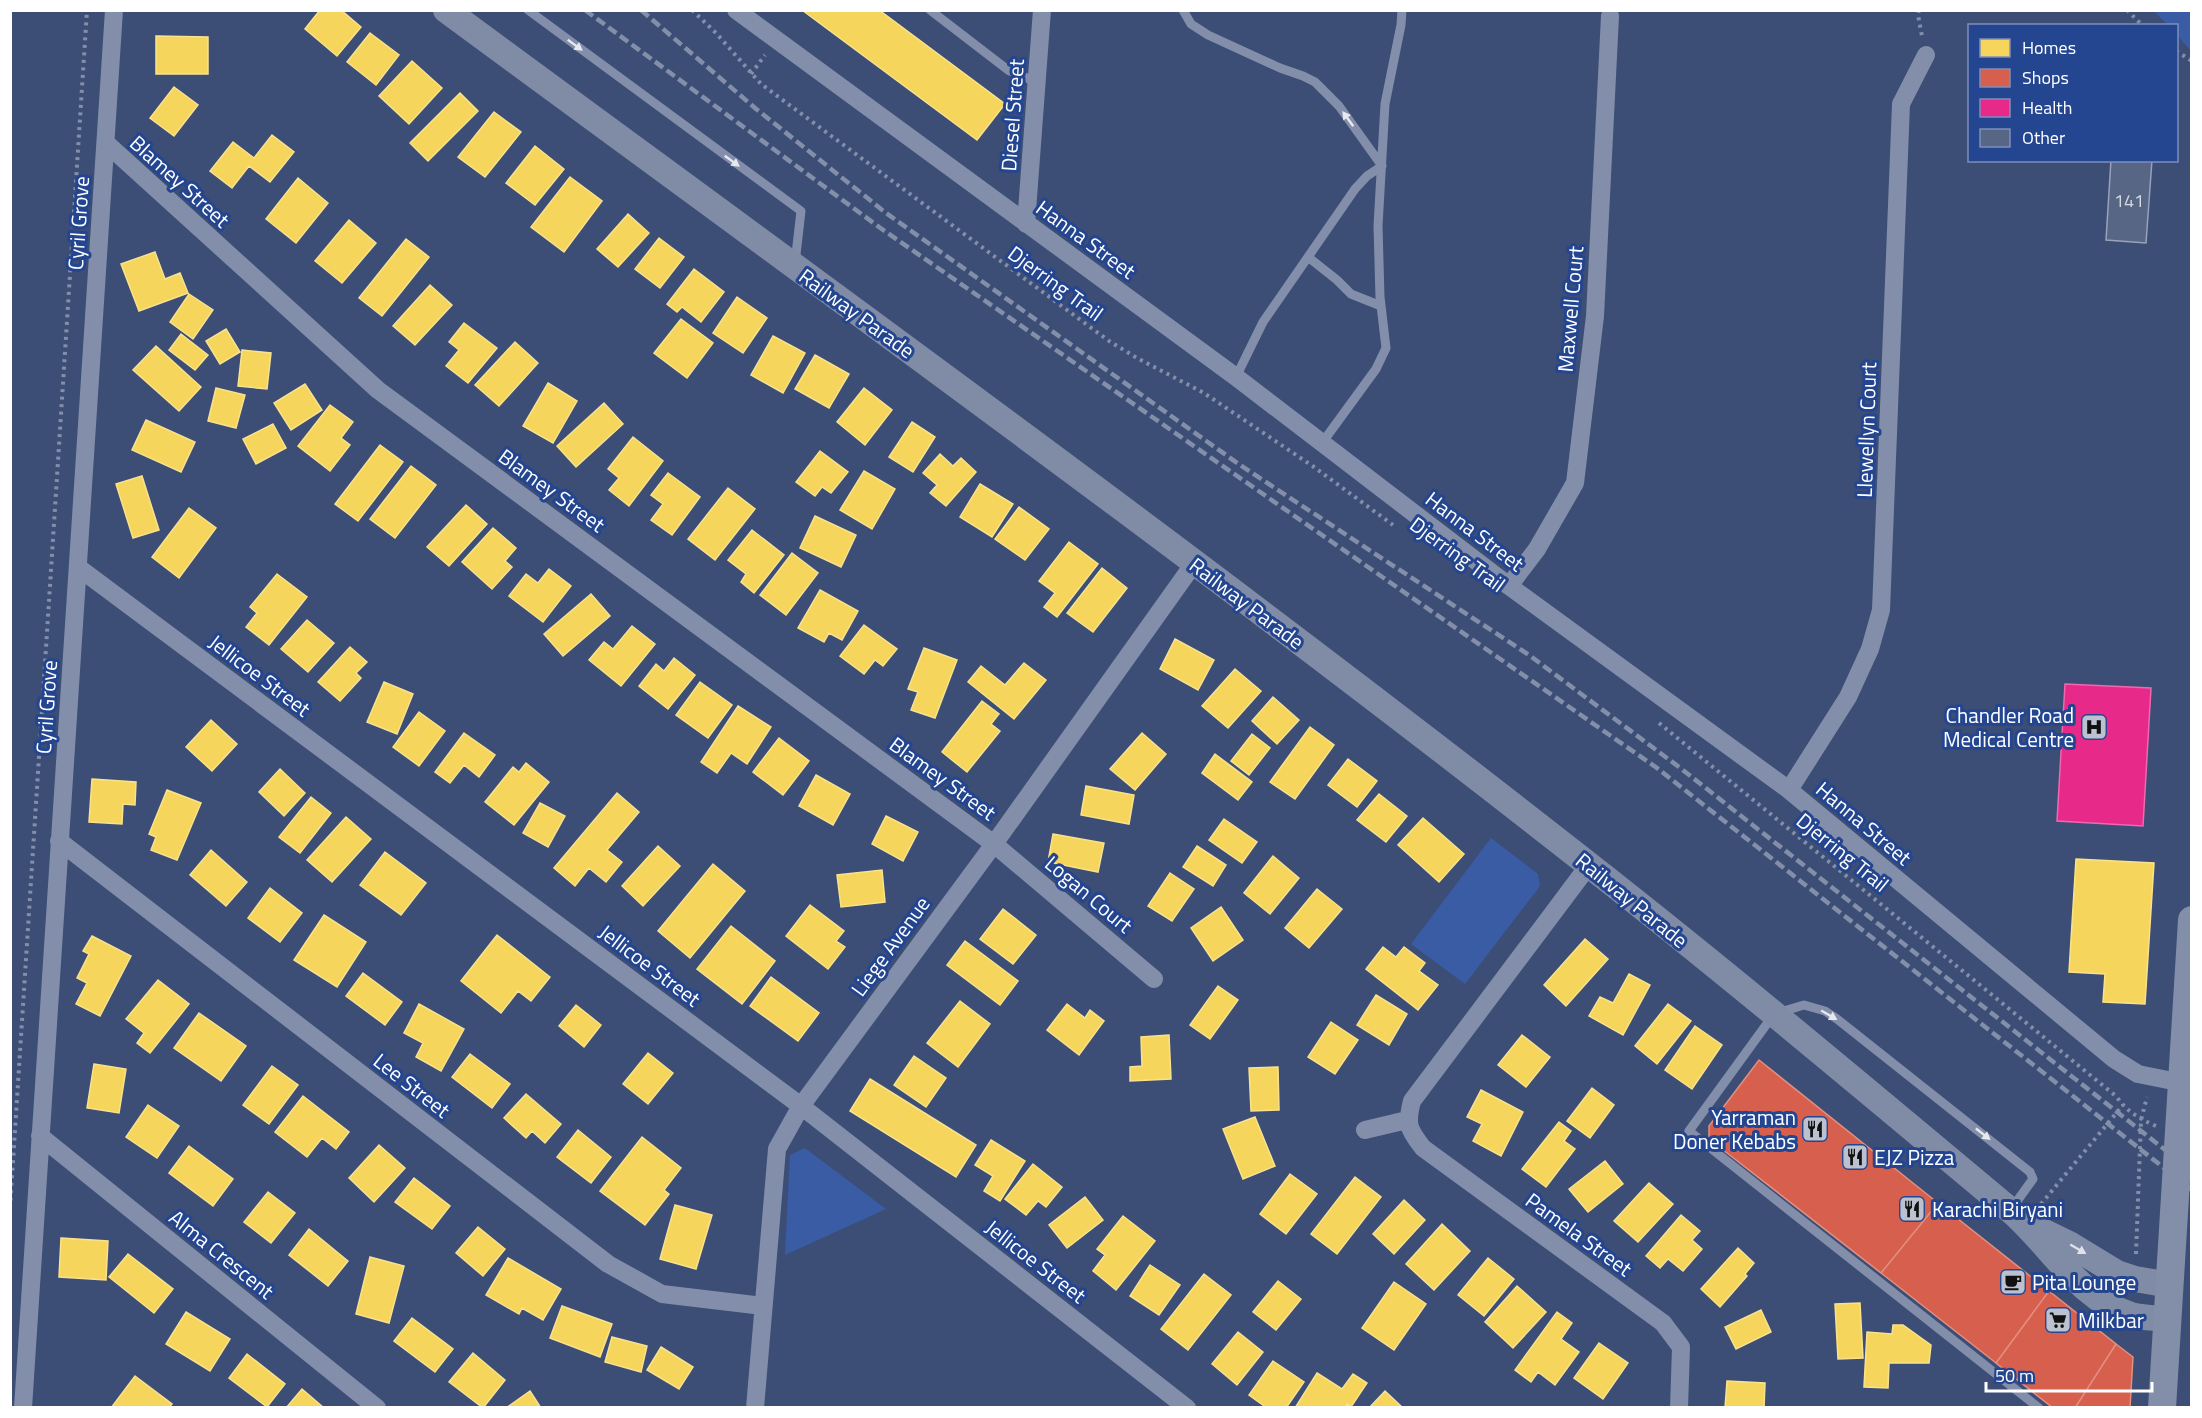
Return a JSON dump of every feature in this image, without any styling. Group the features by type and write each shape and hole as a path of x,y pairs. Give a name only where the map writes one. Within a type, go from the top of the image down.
{"main road":[{"name":"Railway Parade","path":"446,10 1195,562 1589,865 1774,1014 2018,1216 2061,1265 2105,1302 2135,1316 2168,1319"},
{"path":"2162,1407 2170,1285 2189,1082 2192,920"},
{"name":"Railway Parade","path":"2018,1216 2117,1273 2135,1279 2170,1285"}],"street":[{"name":"Cyril Grove","path":"23,1407 114,10"},
{"name":"Hanna Street","path":"736,10 1236,377 1509,586 1789,790 2114,1059 2138,1074 2189,1082"},
{"name":"Diesel Street","path":"1026,224 1042,10"},
{"name":"Maxwell Court","path":"1509,586 1537,549 1575,483 1594,316 1610,16"},
{"name":"Llewellyn Court","path":"1789,790 1848,698 1870,649 1881,610 1901,104 1926,55"},
{"name":"Blamey Street","path":"106,144 378,390 994,844"},
{"name":"Liege Avenue","path":"755,1407 777,1149 801,1106 994,844 1195,562"},
{"name":"Jellicoe Street","path":"79,568 801,1106 1187,1407"},
{"name":"Lee Street","path":"59,841 608,1264 662,1294 763,1306"},
{"name":"Logan Court","path":"994,844 1154,979"},
{"path":"1365,1130 1407,1120 1412,1101 1589,865"},
{"name":"Pamela Street","path":"1407,1120 1412,1134 1423,1148 1663,1323 1681,1347 1679,1407"},
{"name":"Alma Crescent","path":"40,1136 377,1407"}],"lane":[{"path":"528,10 801,211 795,267"},
{"path":"1183,10 1191,24 1208,35 1315,82 1339,106 1382,166"},
{"path":"1322,443 1384,355 1386,344 1381,306 1378,237 1384,104 1402,10"},
{"path":"933,12 1008,70 1036,82"},
{"path":"1236,377 1263,322 1354,189 1382,166"},
{"path":"1308,257 1354,296 1381,306"},
{"path":"2018,1216 2033,1179 2030,1172 1825,1011 1804,1005 1774,1014 1689,1131 2039,1407"}],"path":[{"path":"10,1208 87,10"},
{"name":"Djerring Trail","path":"692,10 716,33 761,84 1100,334 1137,358 1204,393 1314,467 1399,530"},
{"path":"1920,10 1918,15 1926,55"},
{"path":"2127,10 2141,24"},
{"path":"2178,52 2192,61"},
{"name":"Djerring Trail","path":"1656,720 2117,1096 2123,1105 2141,1120 2185,1133"},
{"path":"2136,1254 2141,1120 2147,1096"},
{"path":"2018,1216 2123,1105"}],"shaded area":[{"path":"2154,11 2191,11 2191,51 2178,36 2178,24 2167,24"},
{"path":"1491,838 1538,874 1540,886 1465,984 1411,944"},
{"path":"805,1148 886,1209 785,1255 790,1155"}],"building: Homes":[{"path":"320,10 341,10 361,27 337,56 305,29"},
{"path":"802,10 879,10 1005,104 977,140"},
{"path":"370,33 399,55 376,85 347,62"},
{"path":"156,36 208,37 208,74 156,74"},
{"path":"412,61 442,88 409,124 379,96"},
{"path":"174,87 198,105 174,136 150,118"},
{"path":"460,93 478,111 428,161 410,143"},
{"path":"494,112 521,132 485,177 458,157"},
{"path":"272,135 294,152 270,182 249,166 232,188 210,171 233,142 254,158"},
{"path":"535,146 564,169 535,205 506,183"},
{"path":"570,177 602,201 564,252 531,227"},
{"path":"298,178 328,203 296,243 266,219"},
{"path":"628,214 649,233 618,267 597,249"},
{"path":"349,220 376,243 342,283 315,261"},
{"path":"659,238 684,257 660,288 635,269"},
{"path":"406,239 429,257 382,316 359,298"},
{"path":"155,252 165,279 180,273 188,293 139,311 121,264"},
{"path":"694,269 724,292 701,322 682,307 677,312 667,304"},
{"path":"430,285 452,305 415,345 393,326"},
{"path":"189,294 213,310 193,339 170,322"},
{"path":"737,297 767,318 743,353 713,333"},
{"path":"681,319 713,343 687,378 654,353"},
{"path":"464,323 497,348 468,383 446,366 459,350 449,342"},
{"path":"226,329 240,352 220,364 206,341"},
{"path":"181,334 208,355 195,370 169,350"},
{"path":"773,336 805,353 783,393 751,375"},
{"path":"515,342 538,363 499,406 475,385"},
{"path":"156,346 201,387 179,411 133,370"},
{"path":"242,350 271,353 267,389 238,386"},
{"path":"815,355 849,374 829,408 795,389"},
{"path":"548,383 577,401 553,443 523,426"},
{"path":"305,384 322,410 291,430 274,403"},
{"path":"216,388 245,395 236,428 208,421"},
{"path":"864,388 892,410 865,445 837,422"},
{"path":"604,403 623,424 576,467 557,446"},
{"path":"330,405 353,422 341,438 350,445 330,471 298,446"},
{"path":"146,420 195,442 181,472 132,450"},
{"path":"912,422 935,437 913,472 889,457"},
{"path":"273,424 286,448 256,464 243,439"},
{"path":"633,437 663,461 629,506 609,490 619,478 608,469"},
{"path":"380,445 403,462 358,521 335,504"},
{"path":"820,451 848,472 831,493 822,487 815,496 796,482"},
{"path":"940,454 953,466 961,458 976,472 946,506 930,493 937,485 923,473"},
{"path":"411,466 436,485 395,538 370,519"},
{"path":"864,471 895,489 872,529 840,510"},
{"path":"668,473 700,497 672,535 651,520 663,504 651,495"},
{"path":"142,476 159,530 133,538 116,484"},
{"path":"980,484 1013,504 992,537 960,517"},
{"path":"728,488 755,509 715,560 688,539"},
{"path":"466,505 487,524 449,566 427,547"},
{"path":"1019,507 1049,529 1025,560 995,539"},
{"path":"189,508 216,528 179,578 152,557"},
{"path":"815,516 856,535 841,567 800,548"},
{"path":"493,528 516,548 505,561 512,567 492,589 462,562"},
{"path":"752,530 784,555 754,593 741,582 746,574 728,560"},
{"path":"1069,542 1098,564 1057,617 1044,607 1055,593 1039,581"},
{"path":"792,553 818,573 786,615 760,595"},
{"path":"1102,568 1127,588 1093,632 1067,613"},
{"path":"549,569 571,586 543,622 509,596 526,574 538,583"},
{"path":"277,574 307,597 269,645 246,627 257,613 250,607"},
{"path":"820,590 858,611 842,640 829,633 824,642 798,628"},
{"path":"591,594 610,616 563,656 544,634"},
{"path":"307,620 334,643 308,672 281,649"},
{"path":"864,625 897,649 883,666 875,660 864,674 840,656"},
{"path":"632,626 655,644 621,686 589,660 604,642 613,649"},
{"path":"1175,639 1214,660 1198,690 1160,669"},
{"path":"350,647 367,662 356,673 361,678 340,701 318,682"},
{"path":"924,648 957,660 935,718 911,710 918,692 908,689"},
{"path":"674,658 695,675 668,709 639,686 656,664 664,671"},
{"path":"1024,663 1046,680 1014,719 968,682 981,666 1005,685"},
{"path":"1235,669 1261,691 1228,728 1202,706"},
{"path":"384,682 413,694 397,734 367,722"},
{"path":"700,682 732,705 708,738 676,715"},
{"path":"1273,697 1299,720 1277,744 1252,721"},
{"path":"982,701 999,714 991,724 1000,731 967,772 942,752"},
{"path":"738,706 771,727 747,764 731,753 717,773 701,762"},
{"path":"419,712 445,731 419,766 393,747"},
{"path":"211,720 237,744 212,771 186,747"},
{"path":"1310,727 1334,745 1295,799 1270,782"},
{"path":"464,733 495,755 479,777 464,765 450,783 435,772"},
{"path":"1142,733 1166,754 1135,790 1110,769"},
{"path":"1252,734 1270,748 1249,775 1231,761"},
{"path":"779,738 809,761 783,795 753,772"},
{"path":"1215,754 1252,782 1238,800 1202,773"},
{"path":"1348,759 1377,781 1357,807 1328,785"},
{"path":"526,763 549,782 514,825 485,802 513,767 519,772"},
{"path":"280,769 305,793 284,816 259,792"},
{"path":"816,775 850,794 833,825 799,806"},
{"path":"92,779 136,782 135,805 123,804 122,824 89,822"},
{"path":"1086,786 1134,795 1129,824 1081,815"},
{"path":"167,790 201,803 177,860 151,850 156,837 149,834"},
{"path":"617,793 639,812 607,850 622,862 606,882 589,868 575,886 554,868"},
{"path":"1379,794 1407,816 1386,842 1357,820"},
{"path":"311,797 331,813 300,853 279,837"},
{"path":"540,803 565,816 548,847 523,833"},
{"path":"886,816 918,832 903,861 872,844"},
{"path":"346,817 371,839 332,882 307,860"},
{"path":"1423,818 1464,854 1439,882 1398,845"},
{"path":"1224,819 1257,842 1242,863 1209,840"},
{"path":"1053,834 1104,843 1098,872 1048,862"},
{"path":"658,846 680,866 643,906 622,886"},
{"path":"1197,846 1226,865 1213,886 1183,867"},
{"path":"211,850 247,882 226,906 190,875"},
{"path":"385,852 426,883 401,915 360,885"},
{"path":"1273,856 1299,878 1270,914 1244,893"},
{"path":"2076,859 2154,863 2145,1004 2103,1002 2105,974 2069,972"},
{"path":"713,864 745,891 690,958 658,931"},
{"path":"882,870 885,902 841,907 837,875"},
{"path":"1170,873 1194,889 1172,921 1148,906"},
{"path":"270,888 302,913 280,942 248,918"},
{"path":"1317,889 1342,909 1309,948 1285,928"},
{"path":"810,905 844,931 836,941 845,947 828,969 786,936"},
{"path":"1221,907 1243,940 1213,961 1191,928"},
{"path":"1003,909 1036,935 1013,964 980,939"},
{"path":"324,915 366,942 337,987 294,960"},
{"path":"731,926 775,961 742,1004 697,969"},
{"path":"497,935 550,977 531,1001 518,991 501,1013 461,981"},
{"path":"92,936 131,956 100,1016 76,1004 87,983 77,978 89,954 83,951"},
{"path":"1585,939 1608,959 1566,1006 1544,985"},
{"path":"965,941 1018,981 1000,1005 947,965"},
{"path":"1383,947 1396,957 1404,947 1425,963 1419,971 1438,985 1418,1010 1366,969"},
{"path":"363,973 402,1002 385,1025 346,996"},
{"path":"1629,974 1650,985 1623,1035 1589,1016 1600,997 1613,1003"},
{"path":"771,977 819,1013 798,1041 750,1006"},
{"path":"158,980 189,1004 150,1053 137,1043 144,1033 126,1019"},
{"path":"1218,986 1238,1000 1210,1039 1190,1025"},
{"path":"1376,995 1407,1014 1389,1045 1357,1025"},
{"path":"960,1001 990,1024 958,1067 927,1043"},
{"path":"419,1004 464,1029 441,1071 416,1057 423,1043 404,1033"},
{"path":"1067,1004 1085,1018 1090,1010 1104,1021 1079,1055 1047,1030"},
{"path":"1668,1004 1691,1021 1657,1064 1635,1046"},
{"path":"576,1005 601,1025 584,1047 559,1026"},
{"path":"199,1013 246,1046 221,1081 174,1048"},
{"path":"1331,1022 1358,1040 1335,1074 1308,1057"},
{"path":"1695,1026 1722,1045 1692,1089 1665,1070"},
{"path":"1169,1035 1171,1079 1130,1081 1130,1067 1142,1066 1141,1037"},
{"path":"1522,1035 1550,1057 1526,1087 1498,1065"},
{"path":"648,1053 673,1073 648,1104 623,1084"},
{"path":"470,1054 510,1084 492,1108 452,1077"},
{"path":"914,1056 946,1078 926,1107 894,1085"},
{"path":"94,1064 126,1069 119,1113 87,1108"},
{"path":"272,1066 298,1085 269,1124 243,1105"},
{"path":"1278,1067 1279,1110 1251,1111 1249,1068"},
{"path":"870,1079 976,1145 956,1177 850,1111"},
{"path":"1592,1088 1614,1105 1590,1138 1567,1121"},
{"path":"1481,1090 1523,1112 1501,1156 1473,1141 1482,1124 1467,1117"},
{"path":"526,1094 561,1124 545,1143 532,1131 526,1138 504,1118"},
{"path":"303,1096 349,1132 336,1149 322,1138 307,1157 275,1132"},
{"path":"148,1105 179,1126 157,1158 126,1137"},
{"path":"1255,1117 1275,1166 1243,1179 1223,1129"},
{"path":"1559,1122 1571,1131 1564,1141 1575,1149 1546,1187 1522,1169"},
{"path":"578,1130 611,1157 591,1183 557,1157"},
{"path":"642,1137 681,1168 664,1190 669,1194 645,1225 600,1191"},
{"path":"991,1140 1025,1161 1000,1201 984,1191 993,1176 975,1165"},
{"path":"379,1145 405,1168 374,1202 349,1178"},
{"path":"189,1146 233,1179 213,1206 169,1173"},
{"path":"1605,1161 1623,1184 1588,1212 1569,1189"},
{"path":"1033,1164 1062,1187 1046,1207 1038,1201 1026,1215 1005,1199"},
{"path":"1290,1174 1317,1194 1286,1234 1260,1214"},
{"path":"1355,1177 1381,1197 1337,1254 1311,1234"},
{"path":"414,1178 450,1206 432,1229 395,1202"},
{"path":"1649,1183 1673,1204 1638,1242 1614,1221"},
{"path":"268,1192 295,1213 271,1243 244,1222"},
{"path":"1085,1197 1103,1220 1067,1248 1049,1225"},
{"path":"1404,1200 1425,1220 1394,1254 1373,1234"},
{"path":"675,1205 712,1215 696,1269 660,1259"},
{"path":"1681,1215 1700,1231 1692,1240 1702,1249 1683,1271 1668,1259 1660,1268 1646,1256"},
{"path":"1123,1216 1155,1241 1116,1290 1093,1271 1105,1255 1097,1249"},
{"path":"1442,1224 1470,1251 1434,1290 1406,1264"},
{"path":"478,1227 505,1249 483,1276 456,1253"},
{"path":"309,1229 348,1261 328,1286 289,1255"},
{"path":"61,1238 108,1241 106,1280 59,1277"},
{"path":"1738,1248 1754,1263 1745,1274 1747,1276 1720,1307 1701,1289"},
{"path":"128,1254 173,1289 154,1313 109,1277"},
{"path":"370,1257 404,1266 389,1323 356,1314"},
{"path":"508,1258 561,1289 543,1320 522,1308 519,1314 486,1295"},
{"path":"1488,1258 1514,1279 1484,1316 1458,1295"},
{"path":"1150,1265 1180,1285 1159,1315 1130,1296"},
{"path":"1204,1274 1231,1295 1188,1350 1161,1329"},
{"path":"1278,1281 1301,1299 1276,1330 1253,1312"},
{"path":"1394,1282 1426,1304 1394,1350 1362,1328"},
{"path":"1517,1286 1546,1312 1513,1348 1485,1322"},
{"path":"1860,1303 1863,1358 1838,1359 1835,1304"},
{"path":"562,1306 612,1324 600,1357 550,1338"},
{"path":"1761,1310 1771,1332 1736,1349 1725,1327"},
{"path":"186,1312 230,1339 210,1371 166,1344"},
{"path":"1557,1312 1572,1323 1561,1339 1579,1352 1555,1385 1538,1372 1531,1382 1515,1370"},
{"path":"412,1318 453,1349 435,1372 394,1341"},
{"path":"1893,1325 1903,1325 1931,1345 1929,1363 1889,1363 1888,1388 1864,1387 1867,1332 1892,1334"},
{"path":"1238,1332 1263,1352 1237,1385 1212,1364"},
{"path":"612,1337 647,1346 641,1372 605,1362"},
{"path":"1599,1343 1628,1363 1603,1399 1574,1378"},
{"path":"661,1347 693,1367 679,1389 647,1370"},
{"path":"473,1353 505,1380 483,1408 449,1382"},
{"path":"247,1354 285,1384 267,1407 229,1378"},
{"path":"1273,1361 1304,1382 1286,1408 1267,1408 1249,1395"},
{"path":"1317,1373 1342,1389 1353,1374 1367,1383 1351,1407 1347,1404 1345,1408 1295,1408"},
{"path":"135,1376 172,1404 169,1408 111,1408"},
{"path":"1727,1381 1765,1383 1764,1408 1725,1408"},
{"path":"302,1389 324,1408 286,1408"},
{"path":"530,1391 541,1408 506,1408"},
{"path":"1385,1391 1403,1408 1369,1408"}],"building: Shops":[{"path":"1759,1060 1938,1203 1881,1273 1709,1139 1709,1126"},
{"path":"1938,1203 2049,1291 1996,1363 1881,1273"},
{"path":"2049,1291 2116,1344 2075,1408 2053,1408 1996,1363"},
{"path":"2116,1344 2133,1357 2130,1408 2075,1408"}],"building: Health":[{"path":"2065,684 2151,688 2143,826 2057,821"}],"building: Other":[{"path":"2111,162 2152,162 2146,243 2106,240"}],"railway":[{"path":"585,10 879,227 1657,768 2192,1190"},
{"path":"641,10 755,108 886,213 1240,465 1529,655 1679,767 2192,1171"}],"place":[{"name":"Chandler Road Medical Centre","path":"2094,727"},
{"name":"Yarraman Doner Kebabs","path":"1815,1129"},
{"name":"EJZ Pizza","path":"1855,1157"},
{"name":"Karachi Biryani","path":"1912,1209"},
{"name":"Pita Lounge","path":"2013,1282"},
{"name":"Milkbar","path":"2058,1320"}]}
